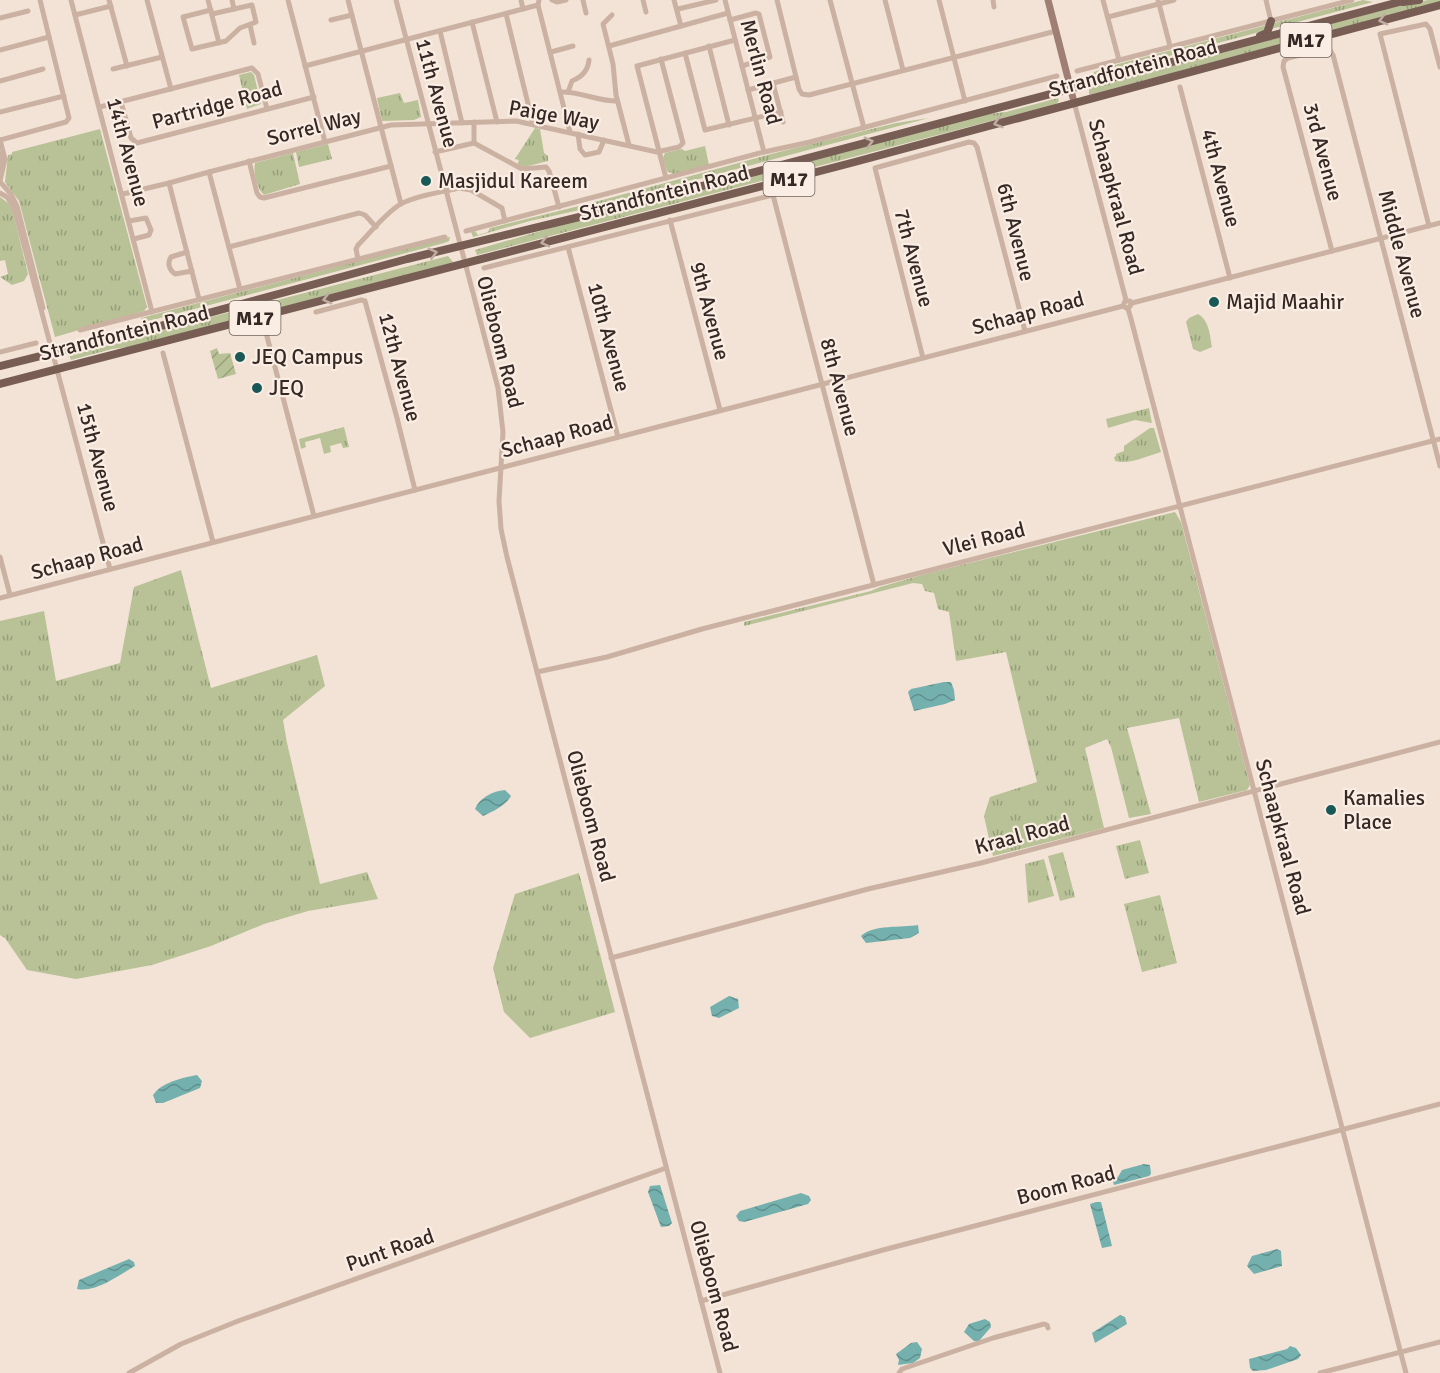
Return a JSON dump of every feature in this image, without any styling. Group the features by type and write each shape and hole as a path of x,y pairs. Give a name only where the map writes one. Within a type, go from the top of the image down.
{"main road":[{"path":"1048,0 1074,102"},
{"path":"1376,0 1389,5 1419,0"},
{"name":"Strandfontein Road","path":"0,366 649,200 1407,0"},
{"name":"Strandfontein Road","path":"0,384 851,163 1440,5"},
{"path":"1252,41 1267,33 1271,21"}],"street":[{"path":"40,0 70,116 67,121 0,140 5,163 0,185 14,208 45,325"},
{"name":"14th Avenue","path":"71,0 152,312"},
{"path":"147,0 171,89"},
{"path":"208,0 219,43"},
{"path":"232,0 234,9"},
{"path":"288,0 325,142"},
{"path":"348,0 401,204"},
{"name":"11th Avenue","path":"396,0 464,263"},
{"path":"521,0 524,9"},
{"path":"552,0 556,2 567,0"},
{"path":"584,0 586,13"},
{"path":"643,0 646,12"},
{"path":"674,0 681,26"},
{"path":"678,9 716,0"},
{"name":"Merlin Road","path":"725,0 764,152"},
{"path":"777,0 796,77 802,94 809,95 1056,31"},
{"path":"830,0 864,128"},
{"path":"885,0 903,70"},
{"path":"939,0 964,100"},
{"path":"1103,0 1119,60"},
{"path":"1108,17 1159,2 1174,0"},
{"path":"1266,0 1271,21"},
{"name":"Strandfontein Road","path":"1077,71 1352,0"},
{"path":"305,66 506,14 539,2 551,52 564,92 570,132"},
{"path":"1159,2 1170,46"},
{"path":"75,15 110,3 127,66"},
{"path":"252,5 256,22 240,28 228,40 191,49 183,17 234,9 252,5"},
{"path":"0,18 28,11"},
{"path":"609,46 728,13"},
{"path":"506,14 533,124"},
{"path":"730,20 759,14 766,35 770,57 742,66"},
{"path":"331,20 352,15"},
{"path":"612,15 601,23 609,46 617,101 629,145"},
{"path":"472,22 497,122"},
{"path":"1429,226 1380,34 1426,24 1430,28 1440,67"},
{"path":"250,25 254,43"},
{"path":"440,31 462,123"},
{"path":"0,50 49,37"},
{"path":"666,178 637,66 735,39"},
{"path":"551,52 573,46"},
{"path":"709,46 729,125"},
{"name":"Middle Avenue","path":"1284,61 1324,49 1330,50 1437,440 1440,466"},
{"path":"685,52 705,130 781,112"},
{"path":"113,69 162,57"},
{"path":"660,152 679,147 683,143 661,59"},
{"path":"564,92 572,81 579,79 586,70 588,60"},
{"name":"3rd Avenue","path":"1284,61 1284,70 1332,251"},
{"path":"100,108 252,68 258,74 267,109"},
{"path":"0,81 43,69"},
{"name":"Strandfontein Road","path":"466,231 1057,76"},
{"path":"748,90 796,77"},
{"path":"773,83 783,122"},
{"name":"4th Avenue","path":"1180,87 1230,278"},
{"path":"564,92 601,101 617,101"},
{"path":"0,112 64,96"},
{"name":"Partridge Road","path":"121,102 131,138 137,143 314,97"},
{"name":"Schaapkraal Road","path":"1074,102 1406,1373"},
{"name":"Paige Way","path":"428,123 516,121 660,152"},
{"path":"474,122 474,143"},
{"name":"Sorrel Way","path":"123,194 381,127 428,123"},
{"path":"578,134 580,149 585,155 599,152 604,140"},
{"name":"7th Avenue","path":"923,358 875,173 876,167 974,142"},
{"name":"6th Avenue","path":"974,142 1025,331"},
{"path":"435,152 474,143 522,170 546,166 559,207"},
{"path":"0,167 2,149"},
{"path":"249,161 257,193 264,198 391,166"},
{"path":"209,172 240,289"},
{"path":"169,183 199,300"},
{"path":"0,185 11,194 17,206 41,298 45,325"},
{"path":"358,259 356,249 358,245 401,204 446,192 464,188 471,189 502,208 506,221"},
{"name":"8th Avenue","path":"670,220 770,194 774,197 874,585"},
{"path":"229,247 359,213 365,215 376,227"},
{"path":"129,221 146,218 151,230 150,234 134,240"},
{"path":"484,268 670,220"},
{"name":"9th Avenue","path":"670,220 720,410"},
{"name":"Schaap Road","path":"0,598 1440,223"},
{"name":"Strandfontein Road","path":"80,330 445,237"},
{"name":"10th Avenue","path":"568,247 618,437"},
{"path":"187,252 171,257 169,264 171,271 175,274 192,271"},
{"name":"Olieboom Road","path":"464,263 498,388 503,432 499,501 503,539 720,1373"},
{"name":"12th Avenue","path":"316,312 361,300 365,303 415,490"},
{"name":"15th Avenue","path":"45,325 110,569"},
{"path":"264,325 314,516"},
{"name":"Strandfontein Road","path":"0,352 36,343"},
{"path":"163,354 213,542"},
{"name":"Vlei Road","path":"537,672 607,657 684,634 1437,440"},
{"path":"0,557 10,595"},
{"name":"Kraal Road","path":"611,958 1440,742"},
{"name":"Boom Road","path":"701,1301 1440,1104"},
{"name":"Punt Road","path":"129,1373 181,1344 238,1322 666,1168"},
{"path":"899,1373 902,1369 993,1338 1044,1324 1048,1328"},
{"path":"1320,1373 1440,1342"}],"green space":[{"path":"1363,0 1373,2 1093,76 1094,72 1118,64"},
{"path":"1428,0 1440,0 1440,2 1089,95 1089,88"},
{"path":"251,72 254,75 261,104 247,109 239,75"},
{"path":"400,93 404,103 418,100 421,117 414,120 382,121 377,98"},
{"path":"1058,98 1059,101 1056,104 477,255 475,250 561,225 987,114 1006,112"},
{"path":"929,118 473,237 471,232 475,231 478,235 488,232 490,228 771,154 896,123"},
{"path":"535,128 540,129 544,153 548,156 548,161 524,167 517,165 519,160 515,159"},
{"path":"100,129 147,307 144,311 55,337 19,201 5,182 8,155"},
{"path":"328,144 332,159 299,167 296,152"},
{"path":"705,146 709,165 673,174 667,171 663,158 665,153"},
{"path":"293,153 300,184 264,195 256,180 255,163"},
{"path":"0,197 12,209 28,274 24,281 12,285 0,277 8,274 5,260 0,261"},
{"path":"450,237 449,241 444,243 141,323 141,318"},
{"path":"448,256 453,262 129,347 71,360 69,355 137,336"},
{"path":"1198,314 1207,324 1212,347 1200,352 1193,349 1186,322"},
{"path":"217,348 219,354 230,353 236,374 218,379 210,351"},
{"path":"1149,408 1152,423 1135,420 1108,428 1106,419"},
{"path":"344,427 349,447 343,448 341,443 330,446 331,452 324,454 320,438 305,442 306,447 301,449 299,439"},
{"path":"1150,428 1154,428 1161,452 1132,461 1115,461 1114,457 1124,451 1124,446"},
{"path":"1175,512 1181,522 1250,785 1247,790 1199,802 1179,718 1127,728 1151,814 1129,818 1107,739 1085,748 1104,828 993,856 984,816 990,797 1037,782 1006,652 956,661 949,612 938,609 934,593 925,591 922,584 913,583 744,626 744,622 871,591 929,573"},
{"path":"181,570 211,688 317,655 325,686 283,720 320,884 367,872 378,899 308,911 264,924 211,946 152,965 76,979 27,970 5,938 0,935 0,621 44,611 56,681 120,663 134,587"},
{"path":"1140,840 1149,873 1125,879 1116,846"},
{"path":"1063,852 1075,897 1060,901 1048,856"},
{"path":"1044,859 1054,896 1028,903 1025,864"},
{"path":"579,873 615,1012 530,1038 504,1012 493,968 515,894"},
{"path":"1160,895 1177,963 1142,972 1124,904"}],"water":[{"path":"951,682 955,700 914,711 908,692 911,689"},
{"path":"505,790 511,796 499,808 483,816 475,809 487,796"},
{"path":"918,925 919,933 910,938 866,943 861,936 880,928"},
{"path":"729,996 738,999 739,1008 719,1018 712,1016 710,1007"},
{"path":"197,1075 202,1081 200,1088 163,1103 156,1103 153,1095 162,1087 173,1081"},
{"path":"1144,1164 1150,1165 1151,1174 1149,1176 1114,1185 1112,1178 1118,1177 1122,1170"},
{"path":"660,1185 672,1223 661,1227 648,1192 650,1186"},
{"path":"801,1193 809,1196 811,1200 808,1204 744,1222 739,1221 736,1216 740,1211"},
{"path":"1101,1202 1112,1246 1102,1248 1090,1204"},
{"path":"1277,1249 1281,1251 1282,1266 1254,1274 1247,1266 1252,1256"},
{"path":"129,1259 134,1262 135,1266 115,1278 99,1286 84,1290 77,1289 79,1280"},
{"path":"1120,1315 1125,1317 1127,1324 1095,1343 1092,1333"},
{"path":"985,1319 990,1322 991,1327 979,1341 974,1341 964,1332 969,1324"},
{"path":"917,1342 922,1349 920,1358 913,1363 898,1365 899,1360 896,1354 911,1343"},
{"path":"1290,1346 1296,1348 1301,1355 1298,1359 1266,1370 1253,1371 1250,1368 1249,1359 1287,1349"}],"place":[{"name":"Masjidul Kareem","path":"426,181"},
{"name":"Majid Maahir","path":"1214,302"},
{"name":"JEQ Campus","path":"240,357"},
{"name":"JEQ","path":"257,388"},
{"name":"Kamalies Place","path":"1331,810"}]}
